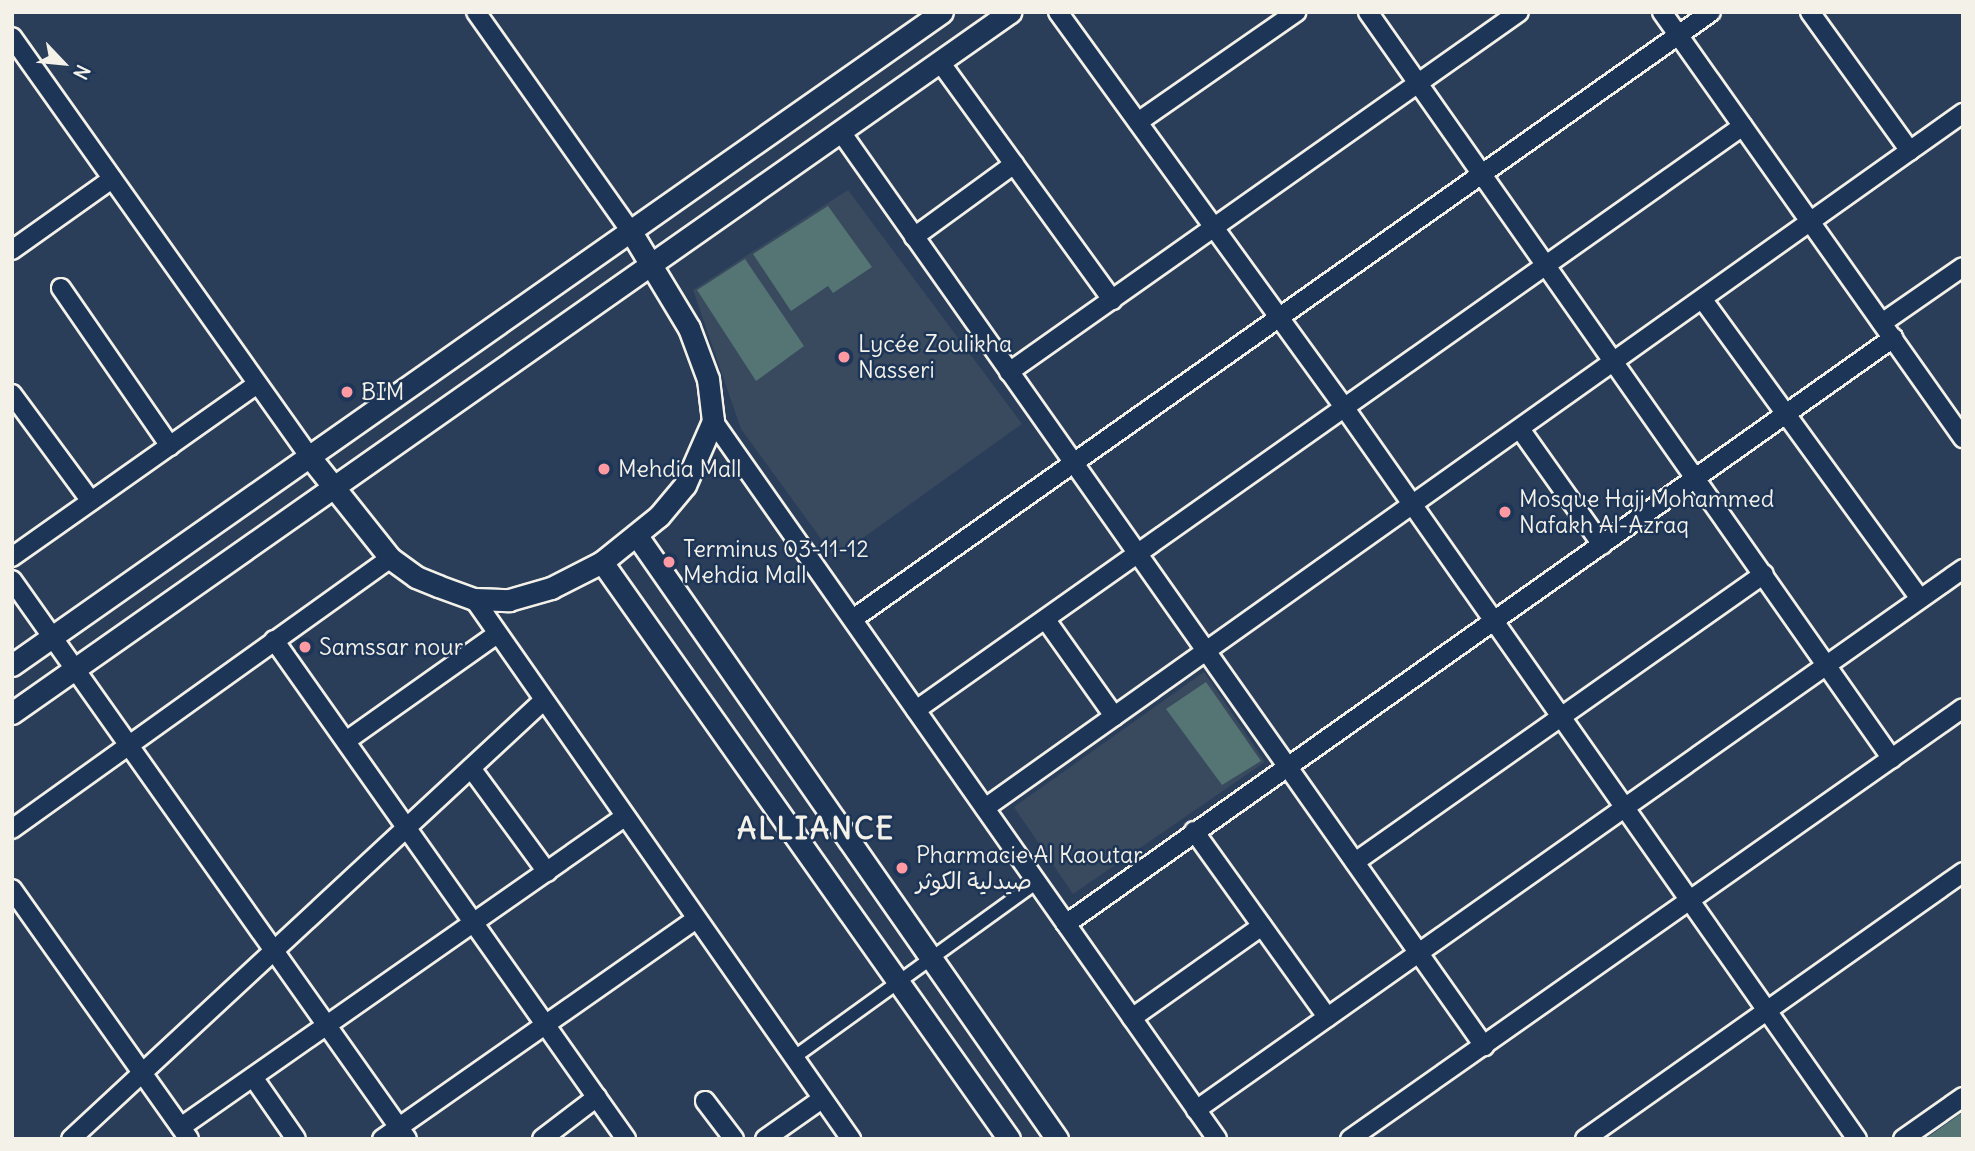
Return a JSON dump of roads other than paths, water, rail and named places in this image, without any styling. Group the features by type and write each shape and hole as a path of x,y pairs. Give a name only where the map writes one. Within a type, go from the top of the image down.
{"street":[{"path":"12,665 942,12"},
{"path":"12,713 1010,12"},
{"path":"1058,12 1344,407 1689,903 1857,1139"},
{"path":"1138,122 1296,12"},
{"path":"1368,12 1892,758"},
{"path":"1009,372 1520,12"},
{"path":"1662,12 1887,331 1957,419 1963,438"},
{"path":"853,619 1711,12"},
{"path":"1810,12 1910,151"},
{"path":"479,13 654,264 701,356 713,421 1217,1139"},
{"path":"12,37 332,488 390,558 416,577 474,599 523,597 578,577 637,536 685,485 704,450 713,421"},
{"path":"940,62 1112,300"},
{"path":"985,808 1963,113"},
{"path":"916,710 1743,126"},
{"path":"841,132 1484,1046"},
{"path":"914,237 1014,164"},
{"path":"12,250 112,179"},
{"path":"1066,924 1286,765 1493,622 1785,414 1963,267"},
{"path":"61,288 170,446"},
{"path":"1703,300 1920,599"},
{"path":"12,557 257,384"},
{"path":"12,394 91,501"},
{"path":"1520,429 1602,545"},
{"path":"637,536 1057,1139"},
{"path":"12,829 390,558"},
{"path":"602,562 1009,1139"},
{"path":"1196,1110 1625,811 1963,569"},
{"path":"1355,862 1764,574"},
{"path":"12,580 403,1133"},
{"path":"474,599 542,702 851,1139"},
{"path":"1046,620 1114,716"},
{"path":"346,741 497,634"},
{"path":"274,640 626,1139"},
{"path":"71,1139 405,825 542,702"},
{"path":"1350,1139 1963,708"},
{"path":"471,768 547,872"},
{"path":"12,889 185,1133 253,1077 623,818"},
{"path":"1194,831 1328,1017"},
{"path":"1585,1139 1963,872"},
{"path":"793,1058 1037,882"},
{"path":"382,1139 403,1133 546,1024 695,920"},
{"path":"1132,1018 1262,926"},
{"path":"253,1077 296,1139"},
{"path":"542,1139 597,1097"},
{"path":"1903,1139 1963,1097"},
{"path":"765,1139 822,1099"},
{"path":"705,1101 734,1139"}],"place":[{"name":"Lycée Zoulikha Nasseri","path":"844,357"},
{"name":"BIM","path":"347,392"},
{"name":"Mehdia Mall","path":"604,469"},
{"name":"Mosque Hajj Mohammed Nafakh Al-Azraq","path":"1505,512"},
{"name":"Terminus 03-11-12 Mehdia Mall","path":"669,562"},
{"name":"Samssar nour","path":"305,647"},
{"name":"Pharmacie Al Kaoutar صيدلية الكوثر","path":"902,868"}],"district":[{"name":"ALLIANCE","path":"816,828"}]}
